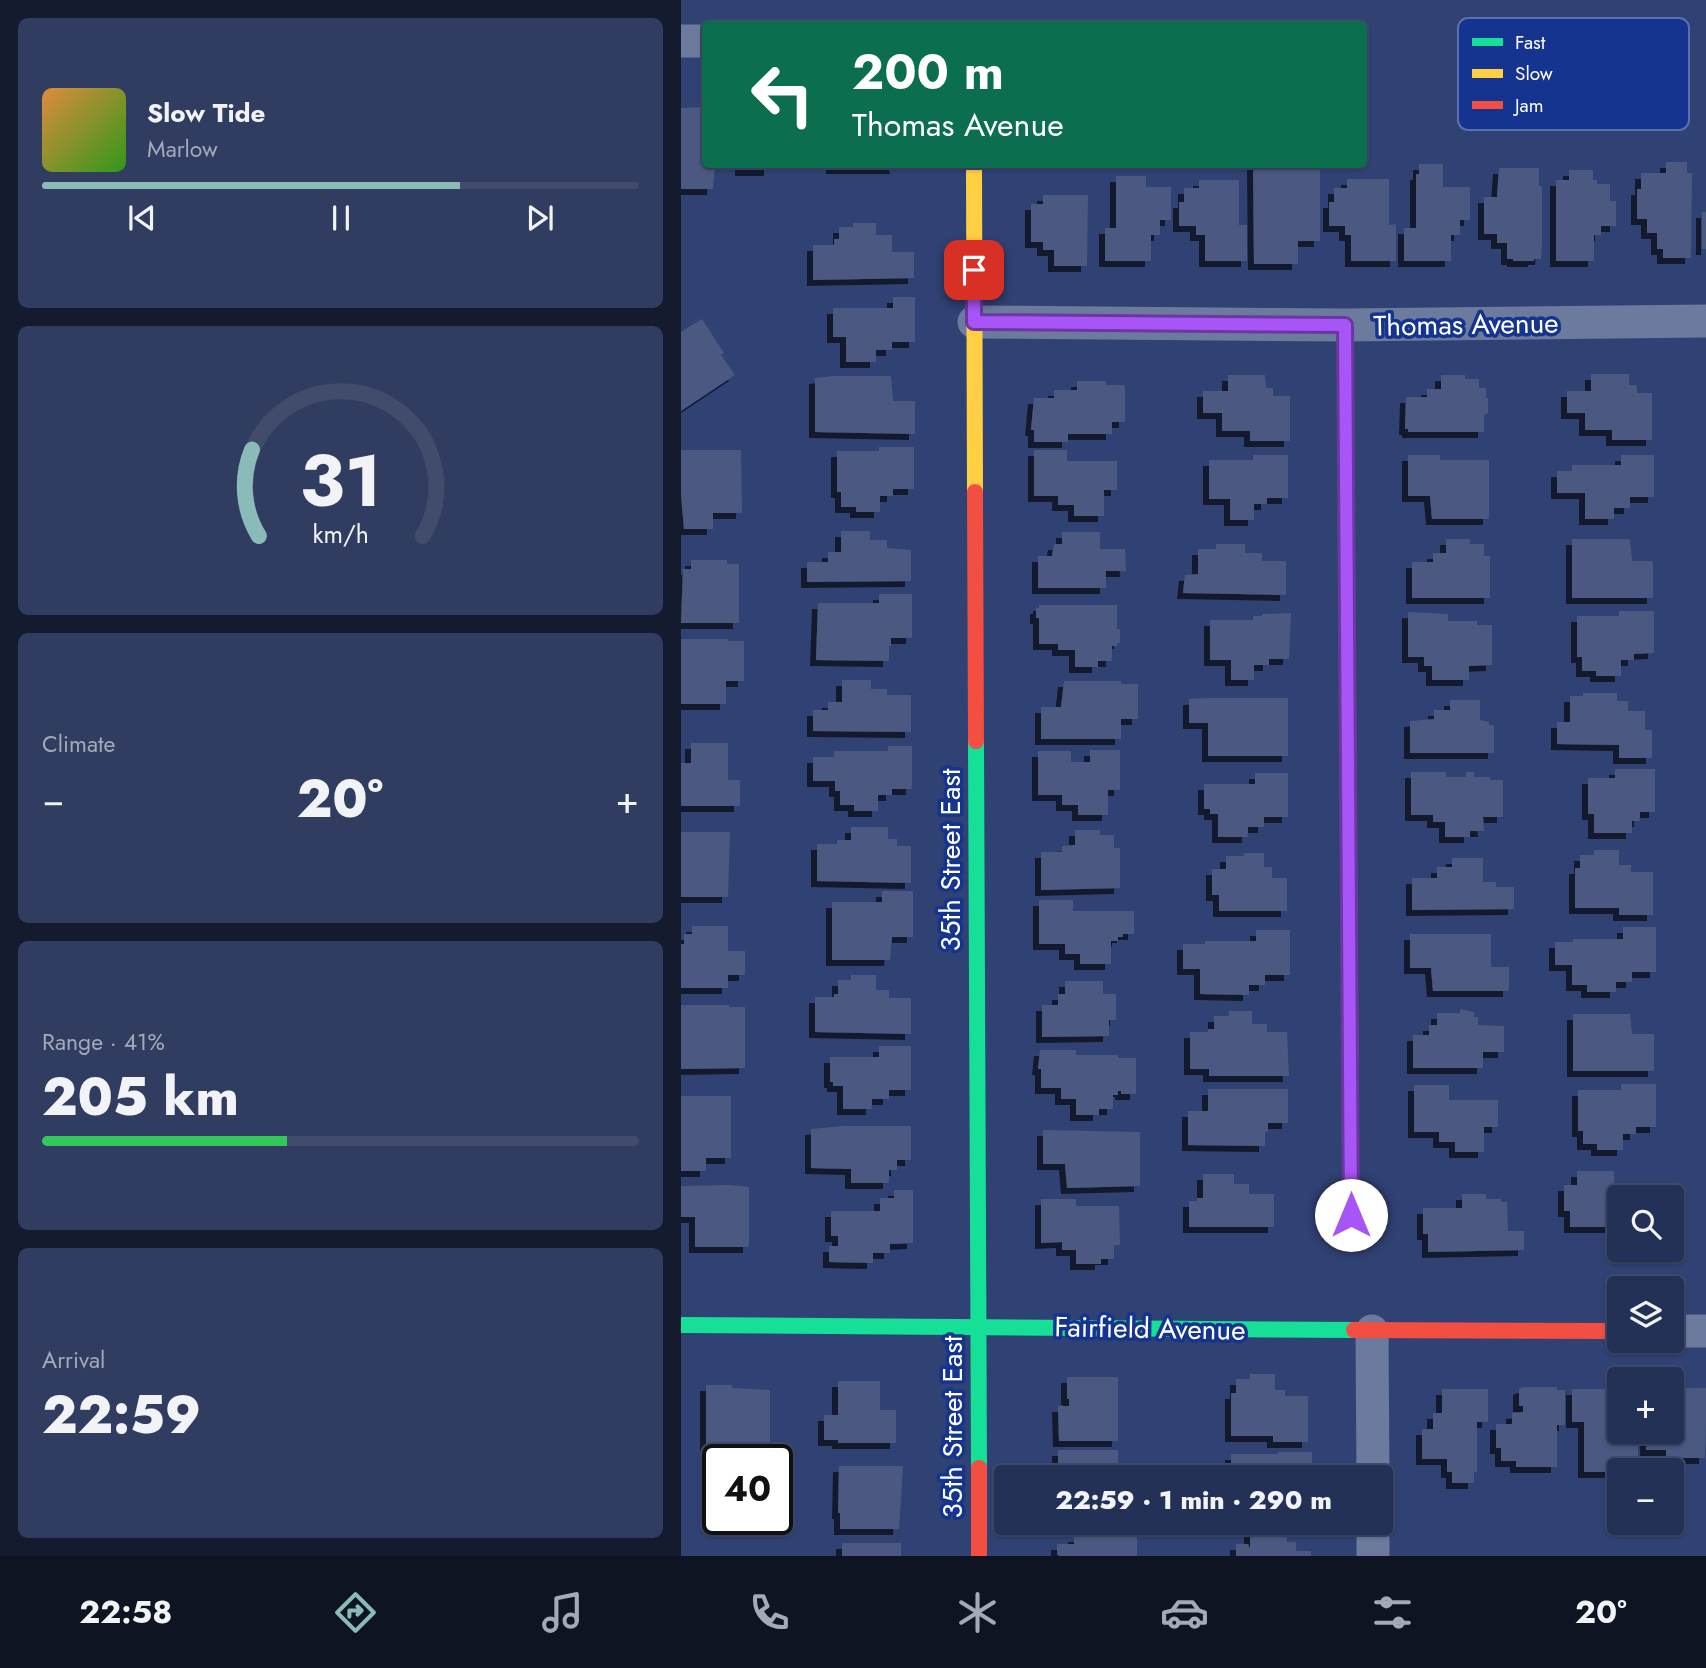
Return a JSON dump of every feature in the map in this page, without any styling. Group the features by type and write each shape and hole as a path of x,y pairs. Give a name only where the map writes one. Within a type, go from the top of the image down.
{"street":[{"path":"681,41 702,41"},
{"name":"35th Street East","path":"974,168 979,1556"},
{"name":"Thomas Avenue","path":"974,322 1345,325 1706,321"},
{"path":"1345,325 1351,1215"},
{"name":"Fairfield Avenue","path":"681,1325 1607,1331"},
{"path":"1372,1331 1373,1465"},
{"path":"1684,1331 1706,1331"},
{"path":"1373,1535 1373,1556"}],"building":[{"path":"702,107 702,168 715,168 713,189 681,189 681,108"},
{"path":"1666,162 1687,162 1687,173 1692,173 1691,258 1663,258 1663,249 1657,249 1657,233 1647,233 1647,219 1637,219 1637,189 1641,189 1641,173 1666,173"},
{"path":"1419,164 1443,164 1443,187 1470,187 1470,220 1460,220 1460,235 1451,235 1451,261 1404,261 1404,228 1416,228 1416,174 1419,174"},
{"path":"741,168 770,168 770,170"},
{"path":"1253,168 1320,168 1320,241 1298,241 1298,264 1254,264"},
{"path":"1499,168 1539,168 1539,186 1542,186 1541,259 1507,259 1507,243 1497,243 1497,234 1484,234 1484,197 1497,197"},
{"path":"1569,170 1593,170 1593,180 1597,180 1597,184 1610,184 1610,201 1616,201 1616,226 1601,226 1601,235 1594,235 1594,261 1556,261 1556,180 1569,180"},
{"path":"1116,176 1146,176 1146,187 1171,187 1171,220 1160,220 1160,235 1151,235 1151,261 1105,261 1105,228 1116,228"},
{"path":"1347,179 1389,179 1389,225 1396,224 1396,261 1351,261 1351,235 1345,235 1345,226 1329,226 1329,202 1334,202 1334,188 1347,188"},
{"path":"1199,180 1239,180 1239,225 1247,225 1247,261 1205,261 1205,235 1196,235 1196,226 1179,226 1179,202 1184,202 1184,188 1199,188"},
{"path":"1043,195 1088,195 1087,266 1054,266 1054,250 1043,250 1043,242 1031,242 1031,204 1043,204"},
{"path":"1702,212 1707,212 1707,249 1702,249"},
{"path":"853,223 876,223 876,235 892,235 892,252 914,252 914,278 813,280 813,245 834,245 834,239 839,239 839,227 853,227"},
{"path":"893,297 915,297 915,342 892,342 892,350 876,350 876,362 846,362 846,337 833,337 833,308 893,308"},
{"path":"702,319 735,375 681,411 681,332"},
{"path":"1591,374 1629,374 1629,385 1637,385 1637,393 1652,393 1652,440 1612,440 1612,430 1585,430 1585,413 1567,413 1567,391 1591,391"},
{"path":"1228,375 1265,375 1266,388 1273,388 1273,396 1290,396 1290,441 1250,441 1250,431 1222,431 1222,413 1203,413 1203,391 1228,391"},
{"path":"1441,375 1465,375 1465,379 1479,379 1479,388 1486,388 1488,413 1484,415 1484,432 1408,432 1408,429 1405,429 1406,397 1427,397 1427,389 1441,389"},
{"path":"891,376 893,401 915,401 915,434 815,432 815,378"},
{"path":"1077,381 1106,381 1106,385 1125,385 1125,422 1112,422 1112,434 1068,434 1068,442 1034,442 1034,430 1031,430 1034,398 1054,398 1054,390 1077,390"},
{"path":"879,447 914,447 914,489 893,489 893,496 880,496 880,512 856,512 856,507 841,507 841,492 837,492 837,451 879,451"},
{"path":"681,450 741,450 742,513 713,513 713,529 684,529"},
{"path":"1034,450 1067,450 1067,461 1117,461 1117,490 1104,490 1104,516 1074,516 1074,505 1058,505 1058,496 1034,496"},
{"path":"1253,455 1288,455 1288,498 1267,498 1267,504 1254,504 1254,520 1230,520 1230,499 1209,499 1209,460 1253,460"},
{"path":"1408,455 1440,455 1440,460 1489,460 1489,519 1432,519 1430,496 1408,496"},
{"path":"1621,455 1654,455 1654,497 1630,497 1630,508 1614,508 1614,519 1585,519 1585,493 1557,493 1557,471 1572,471 1572,465 1621,465"},
{"path":"841,531 870,531 870,540 887,540 887,548 911,550 911,581 807,582 807,562 828,562 828,552 841,552"},
{"path":"1062,532 1100,532 1100,549 1125,549 1126,571 1106,571 1106,588 1038,588 1038,556 1052,556 1054,544 1062,544"},
{"path":"1446,539 1470,539 1470,544 1484,544 1484,556 1490,556 1490,598 1412,598 1412,562 1433,562 1433,553 1446,553"},
{"path":"1572,539 1630,539 1632,561 1653,561 1653,598 1572,598"},
{"path":"1216,544 1245,544 1245,553 1262,553 1262,561 1286,561 1286,595 1183,593 1185,575 1198,574 1198,549 1216,549"},
{"path":"691,560 727,560 727,564 739,564 739,623 681,623 683,569 691,569"},
{"path":"879,594 912,594 912,638 891,638 889,661 816,660 818,603 879,603"},
{"path":"1039,605 1117,605 1120,643 1112,646 1112,661 1098,661 1098,667 1075,667 1075,650 1058,650 1058,644 1039,644 1039,618 1036,618 1036,608 1039,608"},
{"path":"1619,611 1654,611 1654,653 1634,654 1634,660 1621,660 1621,676 1596,676 1596,671 1582,671 1582,657 1577,657 1577,616 1619,616"},
{"path":"1408,612 1448,614 1448,621 1477,621 1477,625 1492,625 1492,665 1469,666 1469,680 1432,680 1432,666 1424,666 1424,657 1408,657"},
{"path":"1291,613 1289,659 1269,659 1269,665 1254,665 1254,680 1231,680 1231,660 1210,660 1210,620 1253,620 1253,616 1262,614"},
{"path":"681,639 744,641 744,681 726,681 726,704 681,704"},
{"path":"842,680 871,680 871,689 887,689 887,695 911,695 911,732 813,731 813,710 828,710 828,702 842,702"},
{"path":"1064,681 1121,681 1121,684 1138,684 1138,719 1121,719 1121,739 1041,739 1041,707 1061,707"},
{"path":"1583,693 1617,693 1617,701 1628,701 1628,711 1645,711 1645,730 1652,730 1652,758 1619,758 1619,745 1557,744 1557,722 1570,722 1570,696 1583,696"},
{"path":"1288,698 1288,756 1208,756 1208,723 1189,723 1189,699"},
{"path":"1450,700 1480,700 1480,720 1494,725 1494,753 1410,753 1410,721 1434,719 1434,710 1450,710"},
{"path":"691,743 728,743 728,780 740,780 740,806 681,806 681,763 691,763"},
{"path":"888,746 912,746 912,789 892,789 892,795 878,795 878,811 854,811 854,805 840,805 840,791 835,791 835,781 813,781 813,757 834,757 834,751 888,751"},
{"path":"1090,750 1120,750 1120,790 1108,790 1108,815 1078,815 1078,805 1062,805 1062,795 1038,795 1038,751 1071,751 1071,762 1090,762"},
{"path":"1615,769 1655,769 1655,812 1640,812 1640,821 1632,821 1632,833 1594,833 1594,814 1588,814 1588,778 1615,778"},
{"path":"1411,772 1446,772 1446,777 1466,777 1466,772 1474,772 1474,777 1503,780 1503,817 1483,817 1484,831 1470,831 1470,837 1445,837 1445,822 1433,822 1433,815 1411,815"},
{"path":"1255,773 1288,773 1288,817 1264,817 1264,827 1248,827 1248,837 1218,837 1218,814 1210,814 1210,809 1204,809 1204,784 1255,784"},
{"path":"851,827 888,827 888,839 897,839 897,846 911,846 911,883 817,881 817,844 837,844 837,840 851,840"},
{"path":"1075,830 1100,830 1100,835 1114,835 1114,848 1120,848 1120,888 1041,890 1041,852 1062,852 1062,846 1075,845"},
{"path":"681,832 730,832 728,897 681,897"},
{"path":"1594,850 1619,850 1619,865 1631,865 1631,872 1653,872 1653,915 1619,915 1619,908 1575,908 1575,868 1580,868 1580,855 1594,855"},
{"path":"1244,853 1264,853 1264,867 1272,867 1272,878 1287,878 1287,911 1219,911 1219,895 1212,895 1212,869 1226,869 1226,856 1244,856"},
{"path":"1452,858 1483,858 1483,882 1496,882 1496,887 1514,887 1514,909 1412,910 1412,878 1437,878 1437,867 1452,867"},
{"path":"882,891 913,891 913,937 892,937 890,960 832,960 832,902 882,902"},
{"path":"1039,900 1073,900 1073,911 1134,911 1134,934 1123,934 1123,937 1118,937 1118,941 1111,941 1111,964 1080,964 1080,954 1065,954 1065,944 1039,944"},
{"path":"692,926 728,926 728,951 745,951 745,975 728,975 728,988 681,988 681,944 684,944 684,934 692,934"},
{"path":"1623,927 1656,927 1656,972 1632,972 1632,982 1616,982 1616,992 1587,992 1587,985 1572,985 1572,965 1555,965 1555,942 1573,942 1573,939 1623,939"},
{"path":"1256,930 1290,930 1290,975 1265,975 1265,985 1249,985 1249,995 1200,994 1200,969 1183,969 1183,944 1256,941"},
{"path":"1410,934 1491,934 1491,967 1509,967 1509,991 1433,991 1431,968 1410,968"},
{"path":"851,975 876,975 876,990 889,990 889,998 911,998 911,1034 815,1032 815,997 834,997 834,994 838,994 838,980 851,980"},
{"path":"1065,981 1103,981 1103,994 1116,994 1116,1020 1109,1020 1109,1036 1042,1037 1042,1005 1058,1005 1058,994 1065,994"},
{"path":"681,1005 745,1007 745,1068 681,1069"},
{"path":"1460,1009 1474,1012 1474,1017 1478,1017 1478,1025 1504,1026 1504,1052 1483,1052 1483,1068 1413,1068 1413,1035 1429,1035 1429,1025 1437,1025 1437,1013 1460,1013"},
{"path":"1229,1011 1252,1011 1252,1024 1267,1024 1267,1032 1287,1032 1289,1076 1209,1076 1209,1069 1190,1069 1190,1032 1208,1032 1208,1029 1214,1029 1214,1016 1229,1016"},
{"path":"1573,1014 1630,1014 1632,1034 1654,1034 1654,1071 1573,1071"},
{"path":"879,1046 911,1046 911,1090 889,1090 889,1099 872,1099 872,1109 843,1109 843,1086 833,1086 833,1082 830,1082 830,1057 879,1057"},
{"path":"1040,1050 1076,1050 1076,1055 1136,1058 1136,1094 1121,1094 1121,1091 1118,1091 1118,1095 1113,1095 1113,1109 1099,1109 1099,1115 1076,1115 1076,1099 1061,1099 1061,1088 1041,1088 1041,1069 1038,1069"},
{"path":"1621,1084 1656,1084 1656,1127 1636,1127 1636,1134 1623,1134 1623,1150 1597,1150 1597,1144 1583,1144 1583,1131 1578,1131 1578,1090 1621,1090"},
{"path":"1414,1085 1449,1085 1449,1100 1498,1100 1498,1127 1484,1127 1484,1152 1455,1152 1455,1142 1439,1142 1439,1132 1414,1132"},
{"path":"1208,1089 1288,1089 1288,1123 1268,1123 1265,1146 1188,1145 1188,1111 1208,1111"},
{"path":"681,1096 731,1096 731,1158 706,1158 706,1171 681,1171"},
{"path":"911,1126 911,1160 897,1160 897,1170 889,1170 889,1183 851,1183 851,1169 811,1168 811,1129"},
{"path":"1043,1130 1140,1132 1140,1186 1067,1188 1065,1164 1043,1164"},
{"path":"1577,1171 1614,1171 1614,1184 1622,1185 1607,1185 1607,1227 1570,1227 1570,1211 1564,1211 1564,1185 1577,1185"},
{"path":"1203,1174 1234,1174 1234,1184 1249,1184 1249,1194 1274,1194 1274,1227 1189,1227 1189,1201 1203,1198"},
{"path":"681,1186 749,1187 749,1247 695,1247 695,1217 681,1217"},
{"path":"894,1190 913,1190 913,1243 890,1244 890,1253 873,1253 873,1263 829,1262 829,1246 838,1246 838,1236 831,1236 831,1211 880,1211 880,1198 894,1198"},
{"path":"1462,1194 1486,1194 1486,1199 1501,1199 1501,1202 1507,1202 1508,1231 1524,1231 1524,1250 1428,1252 1428,1234 1423,1234 1423,1208 1462,1208"},
{"path":"1041,1199 1076,1199 1076,1206 1119,1206 1120,1245 1114,1245 1114,1259 1101,1259 1101,1264 1076,1264 1076,1250 1062,1250 1062,1242 1041,1243"},
{"path":"1250,1374 1275,1374 1275,1390 1285,1390 1285,1396 1308,1396 1308,1442 1273,1442 1273,1436 1231,1436 1231,1393 1236,1393 1236,1379 1250,1379"},
{"path":"1067,1377 1118,1377 1118,1441 1059,1441 1058,1406 1069,1406"},
{"path":"838,1381 880,1381 880,1410 896,1410 896,1443 838,1443 838,1440 824,1440 824,1415 838,1415"},
{"path":"706,1385 770,1390 770,1444 706,1444"},
{"path":"1557,1387 1557,1390 1565,1390 1565,1425 1557,1425 1557,1467 1516,1467 1516,1461 1501,1461 1501,1448 1496,1448 1496,1424 1512,1424 1512,1413 1523,1412 1523,1406 1519,1406 1519,1389"},
{"path":"1684,1388 1707,1388 1705,1458 1666,1458 1666,1450 1646,1450 1646,1444 1684,1444"},
{"path":"1442,1389 1488,1389 1488,1422 1477,1422 1477,1472 1474,1472 1474,1483 1452,1483 1452,1472 1447,1472 1447,1459 1422,1459 1422,1429 1433,1429 1433,1413 1442,1413"},
{"path":"1572,1389 1607,1389 1607,1444 1638,1444 1638,1458 1607,1458 1607,1472 1584,1472 1584,1422 1572,1422"},
{"path":"1058,1450 1118,1450 1118,1465 1058,1465"},
{"path":"1312,1452 1312,1465 1231,1465 1231,1454"},
{"path":"839,1466 903,1466 899,1529 840,1529"},
{"path":"1137,1535 1137,1556 1057,1554 1057,1544 1074,1544 1074,1536"},
{"path":"1250,1535 1287,1535 1287,1542 1296,1542 1296,1551 1311,1551 1311,1556 1236,1556 1236,1544 1248,1544 1250,1549"},
{"path":"842,1543 901,1543 901,1556 842,1556"}],"traffic: fast":[{"path":"1345,325 1350,1000"},
{"path":"976,741 979,1468"},
{"path":"681,1325 1354,1330"}],"traffic: slow":[{"path":"974,168 975,492"},
{"path":"1350,1000 1351,1215"}],"traffic: jam":[{"path":"975,492 976,741"},
{"path":"1354,1330 1607,1331"},
{"path":"979,1468 979,1556"}],"route":[{"path":"974,270 974,322 1345,325 1351,1215"}]}
